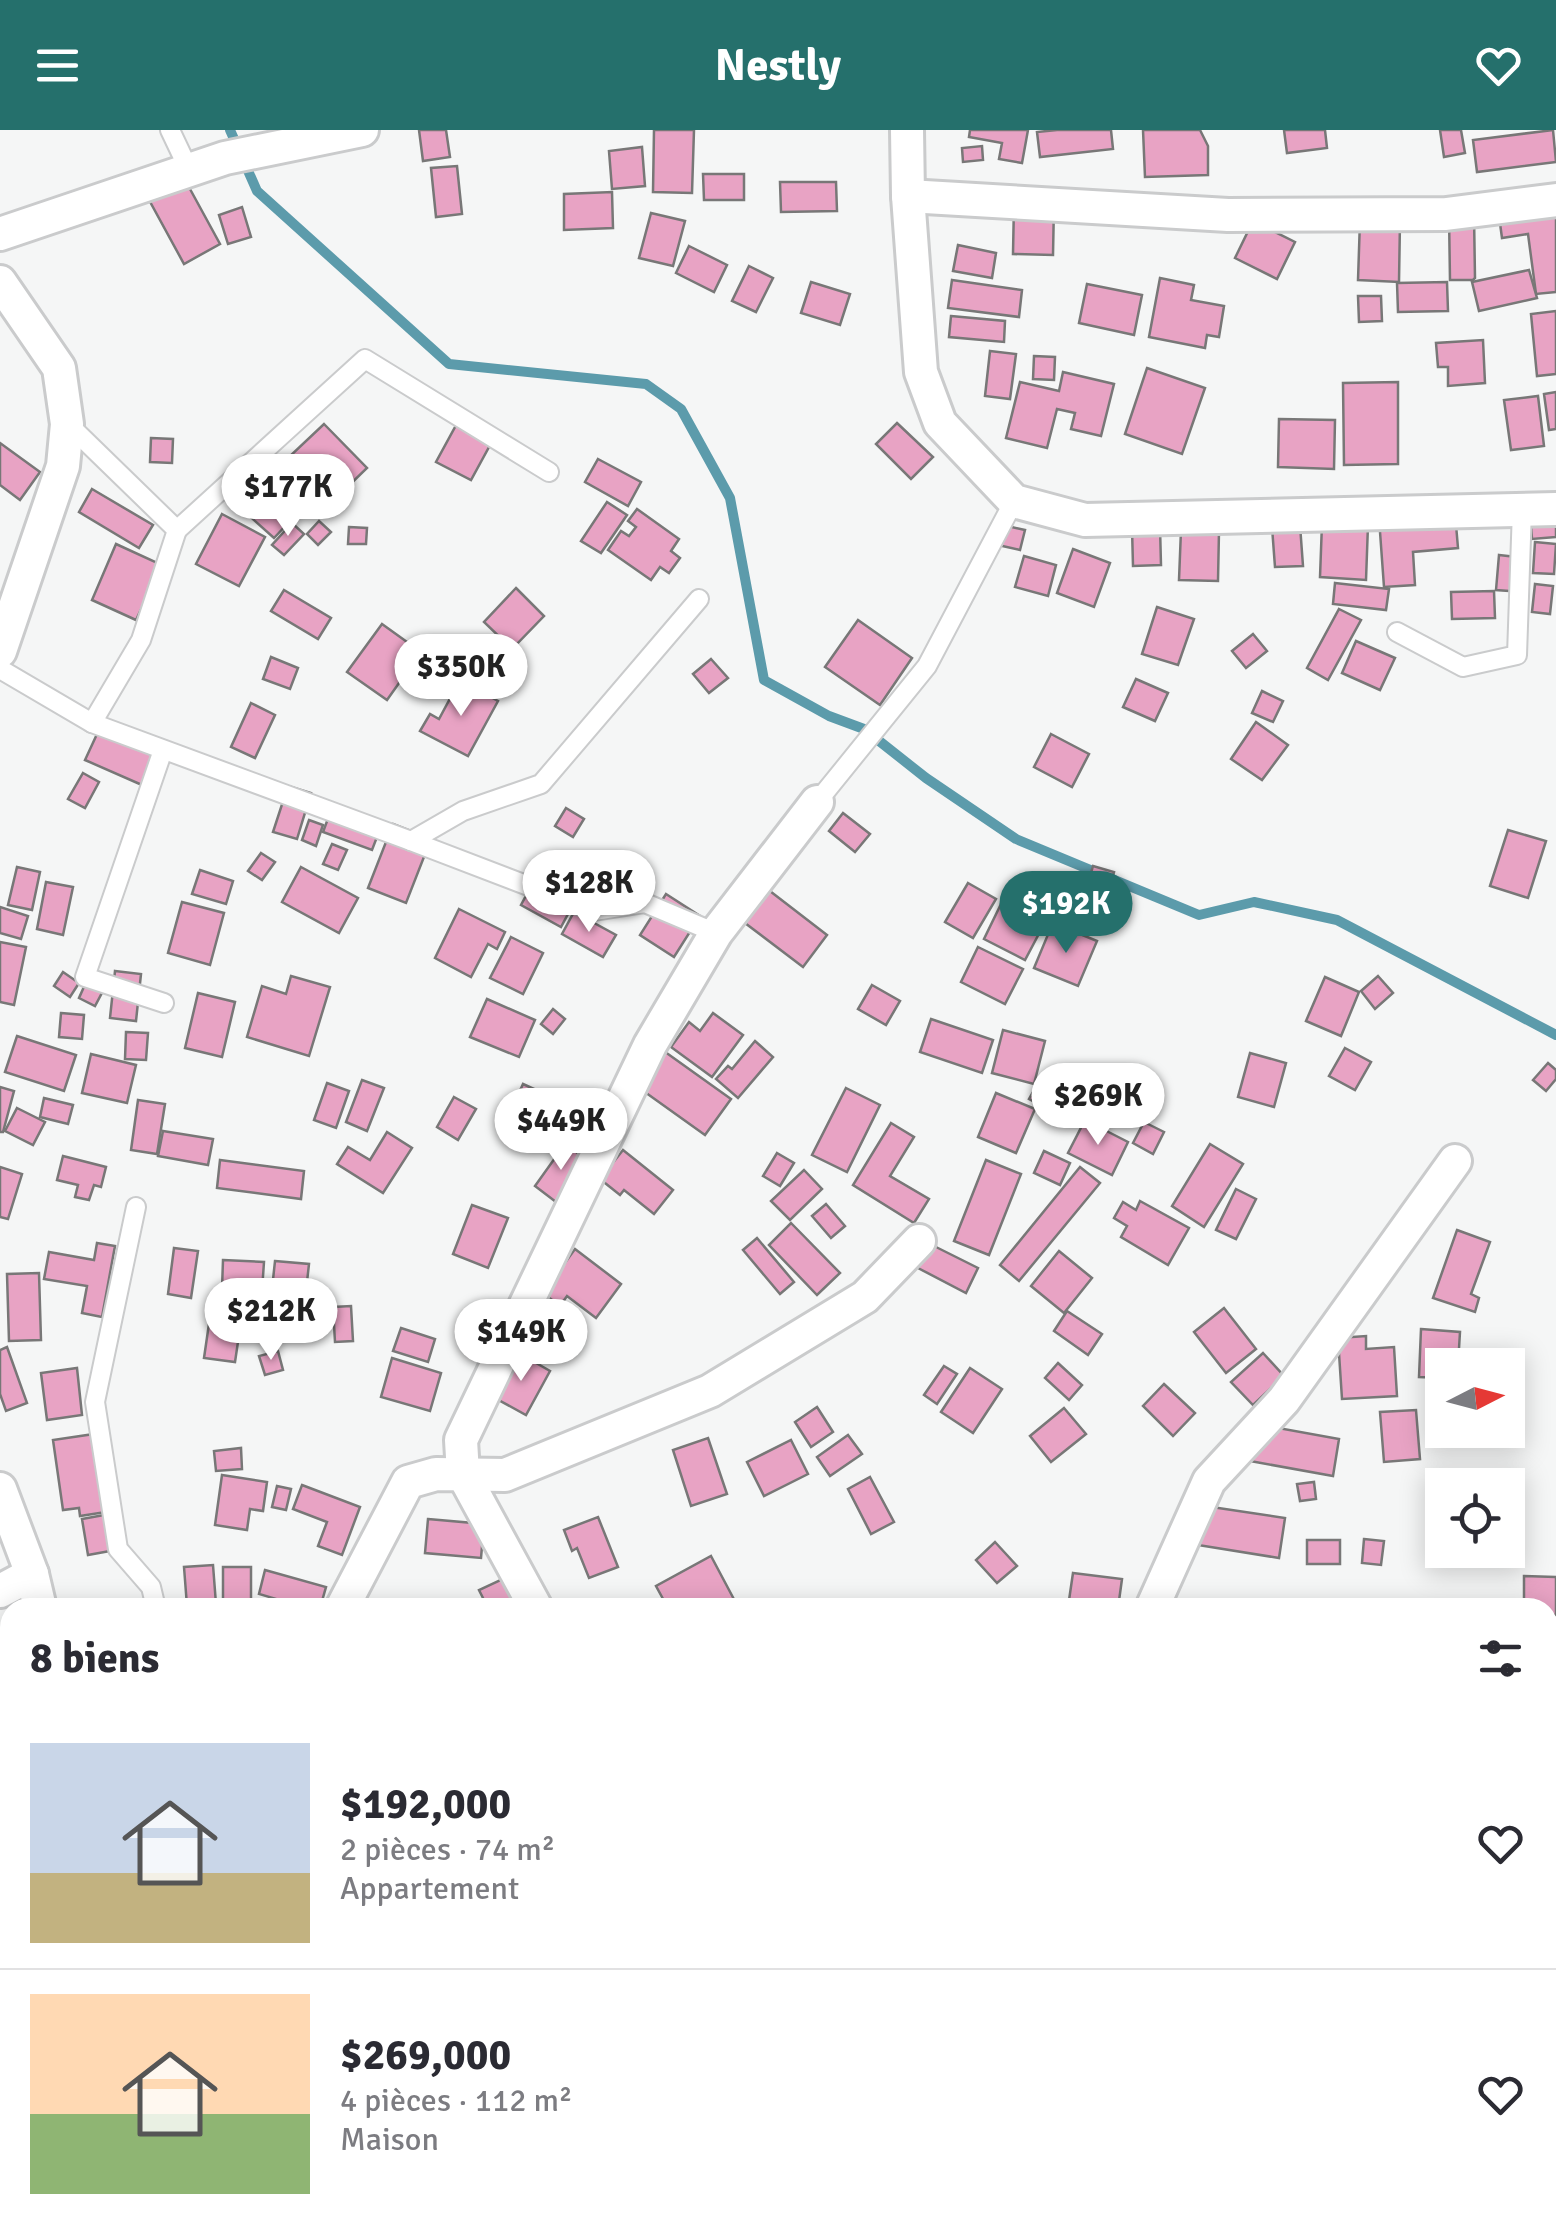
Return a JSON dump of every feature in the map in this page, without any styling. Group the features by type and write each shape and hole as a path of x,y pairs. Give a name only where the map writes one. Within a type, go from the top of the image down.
{"street":[{"path":"0,234 225,158 362,130"},
{"path":"907,130 921,372 940,424 1014,501 1085,520 1556,508"},
{"path":"908,196 1228,215 1446,214 1556,200"},
{"path":"0,282 59,368 67,424 63,466 0,651"},
{"path":"531,1598 463,1474 461,1440 650,1045 716,934 817,802"},
{"path":"1156,1598 1209,1481 1284,1400 1454,1161"},
{"path":"347,1598 408,1482 436,1474 506,1475 710,1392 865,1297 920,1241"},
{"path":"0,1489 38,1598"},
{"path":"0,1590 32,1574"}],"lane":[{"path":"170,130 189,170"},
{"path":"92,723 140,640 177,530 365,359 548,472"},
{"path":"67,424 177,530"},
{"path":"817,802 927,666 1014,501"},
{"path":"1397,632 1463,667 1518,655 1522,510"},
{"path":"411,842 463,811 541,784 699,600"},
{"path":"0,670 92,723 594,911 644,903 716,934"},
{"path":"163,750 85,977 164,1003"},
{"path":"136,1207 94,1402 118,1549 151,1587 154,1598"}],"building":[{"path":"419,130 446,130 450,157 423,161"},
{"path":"654,130 694,130 692,193 653,192"},
{"path":"970,130 1028,130 1022,163 999,159 1002,143 969,137"},
{"path":"1111,130 1113,149 1040,157 1037,132"},
{"path":"1143,130 1200,130 1208,146 1208,175 1145,177"},
{"path":"1284,130 1325,130 1327,148 1287,153"},
{"path":"1440,130 1461,130 1465,153 1444,157"},
{"path":"1553,130 1556,162 1477,172 1473,140"},
{"path":"982,146 983,160 963,162 962,148"},
{"path":"642,147 645,186 612,189 609,151"},
{"path":"457,166 462,214 436,217 431,168"},
{"path":"703,174 744,174 744,200 704,200"},
{"path":"184,178 220,244 184,264 148,198"},
{"path":"780,182 836,182 837,211 781,212"},
{"path":"612,192 613,228 564,230 564,194"},
{"path":"1014,203 1054,204 1053,255 1013,254"},
{"path":"242,207 251,237 228,244 219,215"},
{"path":"1556,208 1556,292 1536,294 1528,234 1502,238 1499,216"},
{"path":"651,213 685,221 673,266 639,258"},
{"path":"1449,215 1474,215 1473,280 1450,280"},
{"path":"1360,220 1400,221 1399,282 1358,280"},
{"path":"1253,221 1295,242 1277,279 1235,258"},
{"path":"958,245 996,253 992,278 953,271"},
{"path":"689,246 727,265 714,292 676,273"},
{"path":"749,266 773,278 756,312 732,301"},
{"path":"1529,270 1537,298 1479,311 1472,282"},
{"path":"1160,278 1194,285 1191,300 1224,306 1219,337 1207,335 1205,348 1149,337"},
{"path":"952,280 1022,290 1019,317 948,308"},
{"path":"811,282 850,294 840,325 801,313"},
{"path":"1447,282 1448,311 1398,312 1397,283"},
{"path":"1087,284 1142,295 1134,335 1079,323"},
{"path":"1358,296 1381,296 1382,321 1359,322"},
{"path":"1556,311 1556,374 1537,376 1531,314"},
{"path":"951,316 1005,321 1004,342 949,337"},
{"path":"1483,340 1485,383 1448,386 1448,367 1438,367 1436,343"},
{"path":"990,351 1016,354 1010,399 985,396"},
{"path":"1034,356 1055,357 1054,380 1033,379"},
{"path":"1147,368 1205,388 1182,454 1125,434"},
{"path":"1063,372 1114,384 1101,436 1071,429 1075,413 1057,409 1047,448 1006,438 1020,382 1059,391"},
{"path":"1398,382 1398,464 1344,465 1343,383"},
{"path":"1556,392 1556,429 1549,430 1544,394"},
{"path":"1538,396 1544,446 1511,450 1504,400"},
{"path":"460,418 495,436 471,480 436,462"},
{"path":"1279,419 1335,420 1334,469 1278,467"},
{"path":"897,423 933,457 911,479 876,444"},
{"path":"324,424 367,468 332,502 289,457"},
{"path":"151,438 173,439 172,463 150,462"},
{"path":"0,443 40,472 20,500 0,485"},
{"path":"598,459 641,482 628,506 585,482"},
{"path":"92,489 153,525 139,548 79,512"},
{"path":"260,495 289,522 274,538 245,512"},
{"path":"607,502 627,515 601,553 581,541"},
{"path":"1556,506 1556,537 1532,539 1530,509"},
{"path":"637,509 679,539 671,551 680,558 669,573 660,567 651,580 608,550 621,531 629,536 636,527 628,521"},
{"path":"1455,513 1458,548 1413,552 1415,585 1384,587 1379,518"},
{"path":"222,514 265,537 239,586 196,564"},
{"path":"319,521 331,532 318,545 307,534"},
{"path":"292,523 304,534 284,555 272,545"},
{"path":"1322,523 1368,525 1366,580 1320,577"},
{"path":"1003,525 1025,530 1020,550 998,545"},
{"path":"1300,525 1303,566 1275,567 1272,527"},
{"path":"349,527 367,528 366,544 348,544"},
{"path":"1160,527 1161,565 1133,566 1132,528"},
{"path":"1181,530 1219,531 1218,581 1179,580"},
{"path":"1535,542 1556,544 1554,574 1533,573"},
{"path":"116,544 162,565 136,620 92,600"},
{"path":"1073,549 1110,563 1094,607 1057,593"},
{"path":"1499,555 1525,558 1523,592 1496,590"},
{"path":"1024,556 1056,565 1048,596 1015,587"},
{"path":"1335,583 1389,589 1386,610 1333,604"},
{"path":"1535,584 1553,586 1550,614 1532,612"},
{"path":"516,588 544,616 512,649 484,622"},
{"path":"284,590 331,618 318,639 271,611"},
{"path":"1494,591 1495,618 1452,619 1451,592"},
{"path":"1157,607 1194,619 1178,665 1142,654"},
{"path":"1339,609 1361,620 1328,680 1307,668"},
{"path":"858,620 912,658 880,705 825,667"},
{"path":"382,624 421,652 387,700 347,672"},
{"path":"1253,634 1267,651 1246,668 1232,651"},
{"path":"1356,641 1395,658 1380,690 1342,673"},
{"path":"271,657 298,668 290,689 263,679"},
{"path":"711,659 728,678 709,693 693,674"},
{"path":"1136,679 1168,693 1155,721 1123,707"},
{"path":"460,680 498,701 468,756 420,731 430,714 439,719"},
{"path":"1262,691 1283,701 1273,722 1252,713"},
{"path":"251,703 275,715 255,758 231,747"},
{"path":"104,719 160,744 142,785 85,760"},
{"path":"1256,722 1288,745 1262,780 1231,759"},
{"path":"1051,734 1089,754 1072,787 1034,767"},
{"path":"83,773 99,782 85,808 68,799"},
{"path":"288,786 311,793 297,839 273,832"},
{"path":"333,805 382,824 372,850 323,832"},
{"path":"566,808 584,819 573,837 555,826"},
{"path":"843,813 870,834 855,852 829,831"},
{"path":"309,820 323,825 316,846 302,840"},
{"path":"393,824 431,839 406,903 368,888"},
{"path":"1508,830 1546,841 1528,898 1490,886"},
{"path":"332,844 347,850 338,870 323,864"},
{"path":"261,853 275,862 262,880 248,871"},
{"path":"1093,866 1114,872 1110,887 1089,880"},
{"path":"17,867 40,872 32,910 8,905"},
{"path":"301,867 358,898 339,933 282,902"},
{"path":"200,870 233,881 226,904 192,894"},
{"path":"536,877 576,899 561,927 521,905"},
{"path":"1068,877 1095,889 1079,924 1053,913"},
{"path":"46,882 73,887 63,935 37,929"},
{"path":"968,883 996,899 973,938 945,922"},
{"path":"766,888 827,935 803,967 741,920"},
{"path":"666,894 700,916 674,957 640,935"},
{"path":"182,902 224,913 210,965 168,953"},
{"path":"1001,904 1043,926 1025,960 984,939"},
{"path":"0,907 28,916 21,939 0,933"},
{"path":"459,909 505,932 497,949 488,944 471,977 435,958"},
{"path":"574,912 616,935 603,957 562,934"},
{"path":"1063,927 1097,941 1078,986 1034,968 1049,932 1059,936"},
{"path":"511,937 543,953 523,994 490,978"},
{"path":"0,942 26,947 14,1005 0,1002"},
{"path":"978,947 1023,969 1005,1004 961,982"},
{"path":"115,971 141,974 136,1021 110,1018"},
{"path":"63,972 79,983 70,997 54,986"},
{"path":"291,976 330,987 309,1056 247,1037 262,986 286,994"},
{"path":"1378,976 1393,993 1375,1009 1361,991"},
{"path":"1325,977 1359,992 1341,1036 1306,1021"},
{"path":"87,980 104,989 95,1006 79,998"},
{"path":"872,985 900,1001 886,1025 858,1009"},
{"path":"198,993 235,1002 222,1057 185,1048"},
{"path":"487,999 535,1020 519,1057 470,1037"},
{"path":"553,1009 565,1019 553,1034 541,1024"},
{"path":"61,1013 84,1015 82,1039 59,1037"},
{"path":"713,1013 743,1035 712,1077 671,1047 689,1022 700,1031"},
{"path":"931,1019 993,1040 982,1073 920,1052"},
{"path":"1003,1030 1045,1041 1034,1084 992,1073"},
{"path":"126,1032 148,1033 146,1060 125,1059"},
{"path":"17,1036 76,1055 64,1091 5,1072"},
{"path":"755,1041 773,1057 738,1098 716,1079 728,1066 732,1069"},
{"path":"1345,1048 1371,1062 1355,1090 1329,1076"},
{"path":"661,1049 731,1099 705,1135 635,1085"},
{"path":"1250,1053 1286,1063 1274,1107 1238,1097"},
{"path":"91,1054 136,1065 127,1103 82,1093"},
{"path":"1548,1063 1556,1070 1556,1079 1546,1091 1533,1080"},
{"path":"1041,1078 1058,1088 1046,1108 1029,1099"},
{"path":"362,1080 384,1088 367,1131 346,1122"},
{"path":"327,1083 349,1091 336,1128 314,1120"},
{"path":"523,1084 556,1099 536,1146 502,1131"},
{"path":"0,1087 14,1091 3,1132 0,1132"},
{"path":"846,1088 880,1105 847,1172 812,1155"},
{"path":"996,1093 1035,1109 1016,1153 978,1137"},
{"path":"454,1097 476,1109 458,1140 437,1127"},
{"path":"44,1098 73,1105 68,1124 40,1117"},
{"path":"138,1100 165,1104 157,1154 131,1150"},
{"path":"566,1105 603,1131 587,1153 550,1128"},
{"path":"17,1108 45,1122 33,1145 5,1131"},
{"path":"1085,1120 1128,1142 1112,1175 1068,1153"},
{"path":"1144,1122 1164,1132 1153,1154 1133,1143"},
{"path":"891,1123 914,1137 890,1176 929,1199 914,1223 853,1185"},
{"path":"163,1131 213,1139 208,1165 158,1156"},
{"path":"387,1132 412,1148 383,1193 337,1164 348,1147 370,1160"},
{"path":"565,1144 587,1160 556,1202 535,1186"},
{"path":"1210,1144 1243,1164 1204,1227 1172,1206"},
{"path":"623,1150 673,1190 654,1214 624,1190 620,1195 600,1179"},
{"path":"1044,1151 1070,1163 1060,1185 1034,1173"},
{"path":"777,1153 794,1163 780,1186 763,1176"},
{"path":"63,1156 106,1167 101,1187 94,1185 89,1200 75,1197 78,1185 57,1180"},
{"path":"220,1160 304,1171 301,1199 217,1188"},
{"path":"986,1160 1021,1174 989,1255 954,1241"},
{"path":"0,1167 22,1174 8,1219 0,1217"},
{"path":"1080,1167 1100,1183 1019,1281 1000,1265"},
{"path":"804,1170 822,1189 790,1220 771,1201"},
{"path":"1236,1189 1256,1199 1236,1239 1216,1230"},
{"path":"1140,1201 1189,1228 1168,1265 1121,1237 1127,1226 1114,1218 1123,1202 1136,1210"},
{"path":"826,1204 845,1226 831,1238 812,1216"},
{"path":"472,1205 508,1218 488,1268 453,1254"},
{"path":"791,1223 840,1273 817,1295 769,1245"},
{"path":"1457,1230 1490,1242 1471,1294 1479,1298 1475,1312 1433,1298"},
{"path":"757,1238 794,1282 780,1294 743,1250"},
{"path":"97,1243 115,1246 102,1317 82,1313 87,1286 44,1279 49,1252 94,1260"},
{"path":"930,1244 978,1268 966,1293 918,1268"},
{"path":"174,1248 198,1251 191,1298 168,1294"},
{"path":"575,1249 621,1284 596,1318 567,1296 560,1306 543,1293"},
{"path":"1059,1251 1092,1278 1064,1313 1031,1286"},
{"path":"223,1260 264,1262 262,1291 222,1289"},
{"path":"275,1261 309,1264 306,1291 272,1289"},
{"path":"39,1273 41,1340 9,1341 7,1274"},
{"path":"351,1306 353,1341 335,1342 333,1307"},
{"path":"1224,1308 1256,1349 1226,1373 1194,1332"},
{"path":"211,1310 242,1315 235,1362 204,1358"},
{"path":"1067,1311 1102,1334 1088,1355 1054,1331"},
{"path":"401,1328 435,1339 428,1362 393,1351"},
{"path":"1421,1329 1460,1332 1459,1348 1425,1348 1425,1377 1419,1377"},
{"path":"1366,1336 1366,1349 1394,1347 1397,1396 1342,1399 1338,1338"},
{"path":"7,1347 27,1403 6,1411 0,1394 0,1350"},
{"path":"278,1351 283,1370 265,1375 259,1356"},
{"path":"517,1352 550,1371 526,1415 493,1397"},
{"path":"1263,1353 1284,1376 1253,1405 1231,1382"},
{"path":"392,1358 441,1373 430,1411 381,1397"},
{"path":"1058,1363 1082,1385 1069,1400 1045,1378"},
{"path":"944,1366 957,1374 937,1404 924,1395"},
{"path":"77,1368 82,1415 47,1420 41,1373"},
{"path":"970,1368 1002,1389 973,1433 941,1412"},
{"path":"1164,1384 1195,1413 1173,1436 1143,1406"},
{"path":"817,1407 833,1432 811,1447 795,1422"},
{"path":"1064,1408 1086,1434 1051,1462 1030,1436"},
{"path":"1416,1410 1420,1459 1384,1462 1380,1412"},
{"path":"1256,1424 1339,1439 1333,1476 1250,1461"},
{"path":"94,1434 106,1512 80,1516 79,1508 63,1510 53,1440"},
{"path":"848,1435 862,1454 830,1476 817,1457"},
{"path":"708,1438 727,1494 691,1506 673,1450"},
{"path":"791,1440 808,1474 764,1496 747,1462"},
{"path":"241,1448 242,1469 216,1471 214,1451"},
{"path":"222,1475 267,1482 263,1511 250,1509 247,1530 215,1525"},
{"path":"870,1477 894,1522 871,1534 848,1489"},
{"path":"1314,1482 1316,1499 1300,1501 1297,1484"},
{"path":"302,1485 360,1507 342,1555 318,1546 327,1522 293,1509"},
{"path":"277,1486 291,1489 286,1510 272,1507"},
{"path":"1205,1506 1285,1518 1279,1558 1198,1545"},
{"path":"115,1513 121,1549 88,1555 82,1519"},
{"path":"598,1517 618,1567 589,1578 577,1548 572,1551 564,1530"},
{"path":"428,1519 484,1524 481,1558 425,1553"},
{"path":"1364,1539 1384,1541 1381,1565 1362,1563"},
{"path":"1307,1540 1340,1540 1340,1564 1307,1564"},
{"path":"995,1542 1017,1566 997,1583 976,1560"},
{"path":"711,1556 733,1598 663,1598 656,1586"},
{"path":"213,1565 216,1598 186,1598 184,1567"},
{"path":"223,1567 251,1567 251,1598 223,1598"},
{"path":"524,1569 537,1598 483,1598 479,1590"},
{"path":"265,1570 326,1587 323,1598 273,1598 259,1594"},
{"path":"1073,1573 1122,1579 1119,1598 1069,1598"},
{"path":"1524,1576 1556,1577 1556,1598 1524,1598"}],"waterway":[{"path":"230,130 257,191 449,364 646,384 681,409 730,498 764,680 829,716 864,729 926,778 1016,839 1199,915 1254,902 1337,920 1556,1035"}]}
